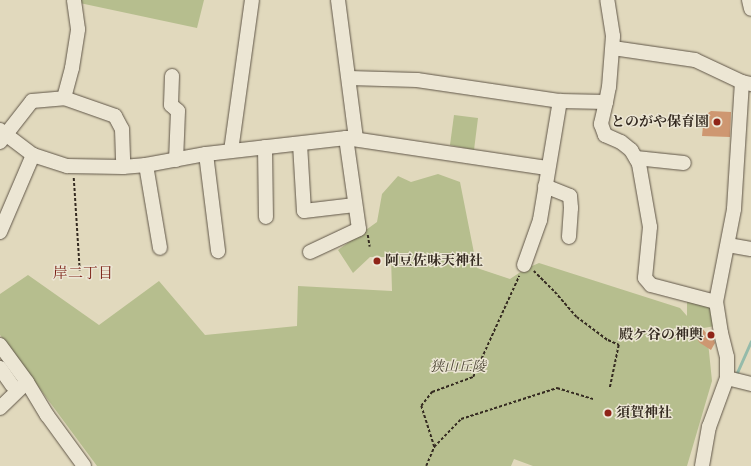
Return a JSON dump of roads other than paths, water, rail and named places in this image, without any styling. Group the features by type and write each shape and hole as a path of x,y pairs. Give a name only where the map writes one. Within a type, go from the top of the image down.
{"street":[{"path":"64,98 72,68 78,29 74,0"},
{"path":"231,151 252,0"},
{"path":"310,252 359,229 355,204 349,78 338,0"},
{"path":"607,0 613,36 613,48 609,87 601,124 605,135 621,142 631,150 639,164 650,227 645,278 651,285 716,302"},
{"path":"749,0 751,9"},
{"path":"613,48 695,60 746,83 734,209 716,302 727,358 727,378 709,427 702,466"},
{"path":"172,76 171,105 178,111 176,160"},
{"path":"349,78 417,80 560,101 606,102"},
{"path":"123,167 122,129 115,116 64,98 32,101 2,136 33,156 67,166 123,167 146,165 206,154 351,138 547,168"},
{"path":"524,264 540,220 547,168 560,101"},
{"path":"300,144 304,210 355,204"},
{"path":"265,147 266,217"},
{"path":"206,154 218,251"},
{"path":"0,232 33,156"},
{"path":"636,158 684,163"},
{"path":"146,165 160,248"},
{"path":"545,186 570,196 571,208 569,237"},
{"path":"728,245 751,250"},
{"path":"0,346 27,382 47,415 84,466"},
{"path":"0,368 12,385"},
{"path":"727,378 751,384"},
{"path":"0,408 27,382"}],"waterway":[{"path":"735,377 751,341"}],"place":[{"name":"とのがや保育園","path":"717,122"},
{"name":"阿豆佐味天神社","path":"377,261"},
{"name":"殿ケ谷の神輿","path":"711,335"},
{"name":"須賀神社","path":"608,413"}],"district":[{"name":"岸二丁目","path":"83,274"}],"park label":[{"name":"狭山丘陵","path":"458,367"}]}
